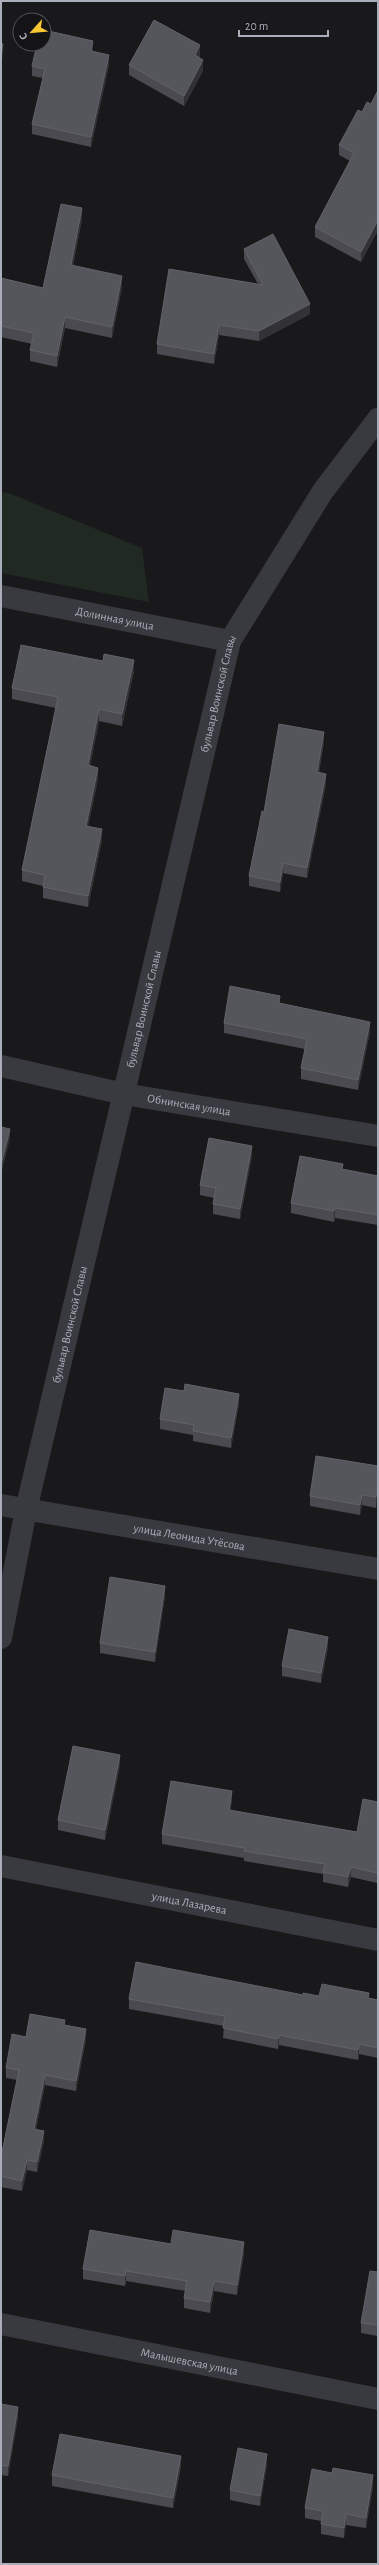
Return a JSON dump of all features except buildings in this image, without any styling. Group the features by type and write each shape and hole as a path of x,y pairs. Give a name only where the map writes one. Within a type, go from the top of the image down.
{"street":[{"name":"бульвар Воинской Славы","path":"1,1638 26,1510 230,641 323,491 378,420"},
{"name":"Долинная улица","path":"1,596 230,641"},
{"name":"Обнинская улица","path":"1,1066 124,1094 378,1136"},
{"name":"улица Леонида Утёсова","path":"1,1505 378,1569"},
{"name":"улица Лазарева","path":"1,1866 378,1940"},
{"name":"Малышевская улица","path":"1,2324 378,2399"}],"shaded area":[{"path":"1,492 9,493 142,548 149,602 1,573"}]}
